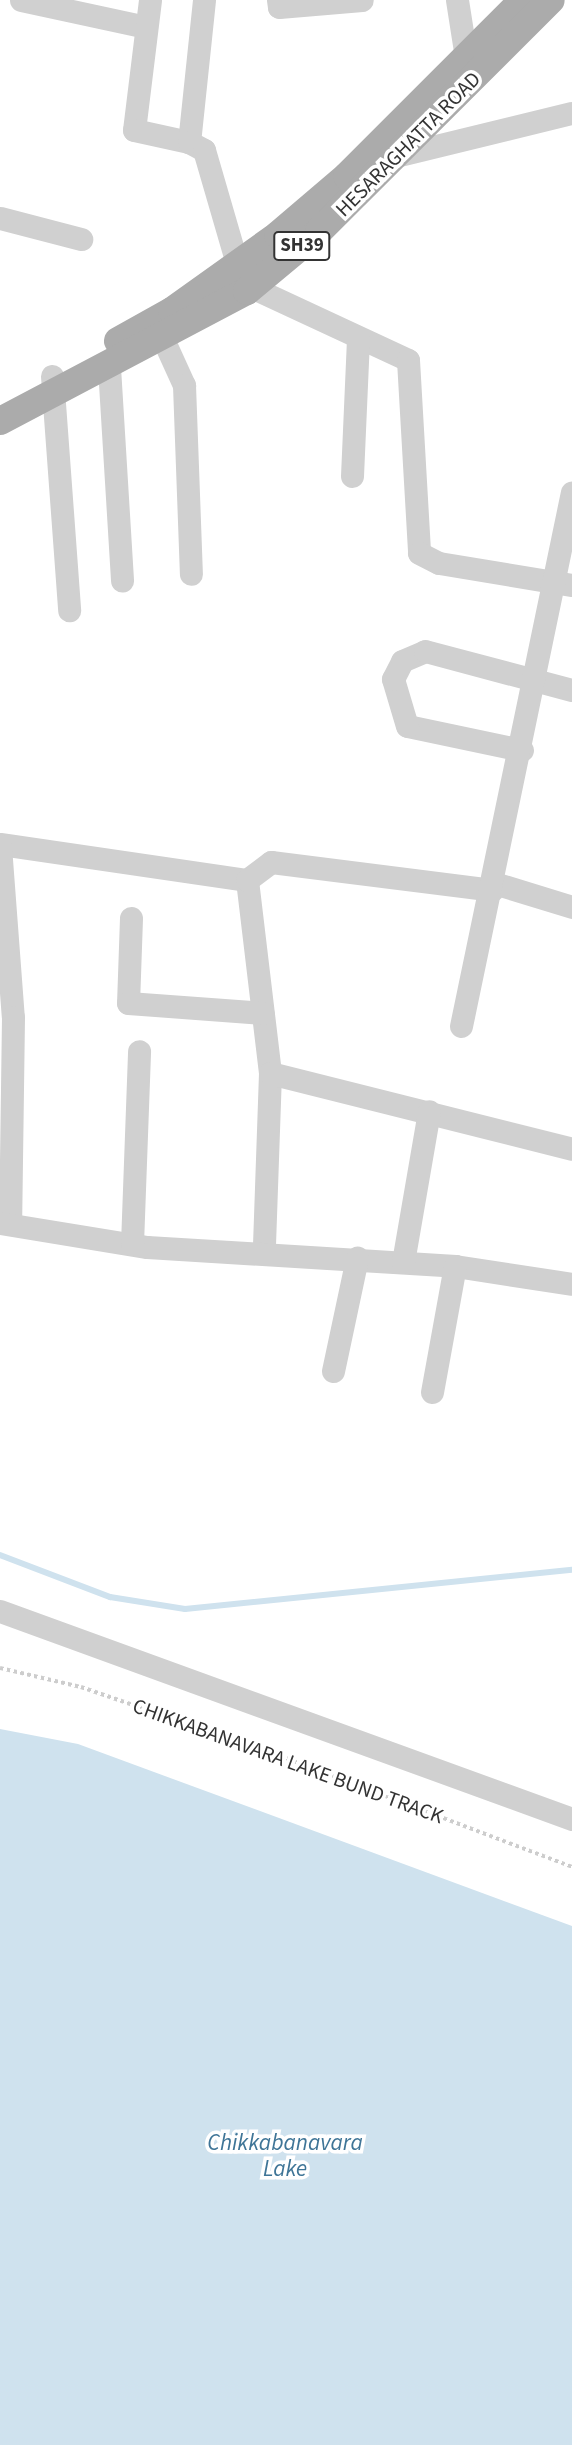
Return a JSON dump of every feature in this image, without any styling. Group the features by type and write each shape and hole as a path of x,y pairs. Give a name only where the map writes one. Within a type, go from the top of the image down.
{"main road":[{"path":"0,401 109,367 163,339 245,277 383,155 468,70 523,0"},
{"name":"HESARAGHATTA ROAD","path":"468,70 551,0"},
{"path":"0,421 55,383 245,277"}],"street":[{"path":"21,0 146,27"},
{"path":"150,0 134,130 189,142 204,150 245,277 358,338 408,360 419,553 439,563 564,581"},
{"path":"189,142 204,0"},
{"path":"278,0 279,8 362,0"},
{"path":"457,0 468,70"},
{"path":"383,155 572,113"},
{"path":"0,218 81,239"},
{"path":"352,475 358,338"},
{"path":"163,339 184,385 191,574"},
{"path":"109,367 122,581"},
{"path":"55,383 69,610"},
{"path":"461,1026 536,677 564,581 572,492"},
{"path":"522,750 407,726 393,679 402,661 425,651 536,677 572,690"},
{"path":"572,907 493,886 271,862 247,880 0,845 13,1017 5,1223 132,1244 264,1250 455,1266 572,1284"},
{"path":"247,880 270,1073 264,1250"},
{"path":"131,918 128,1003 263,1013"},
{"path":"132,1244 139,1051"},
{"path":"270,1073 572,1149"},
{"path":"403,1262 429,1111"},
{"path":"333,1371 357,1258"},
{"path":"432,1392 455,1266"},
{"path":"0,1611 572,1819"}],"path":[{"name":"CHIKKABANAVARA LAKE BUND TRACK","path":"0,1668 81,1687 268,1751 572,1867"}],"water":[{"name":"Chikkabanavara Lake","path":"0,1729 78,1744 572,1926 572,2445 0,2445"}],"waterway":[{"path":"0,1555 110,1597 185,1609 572,1570"}]}
